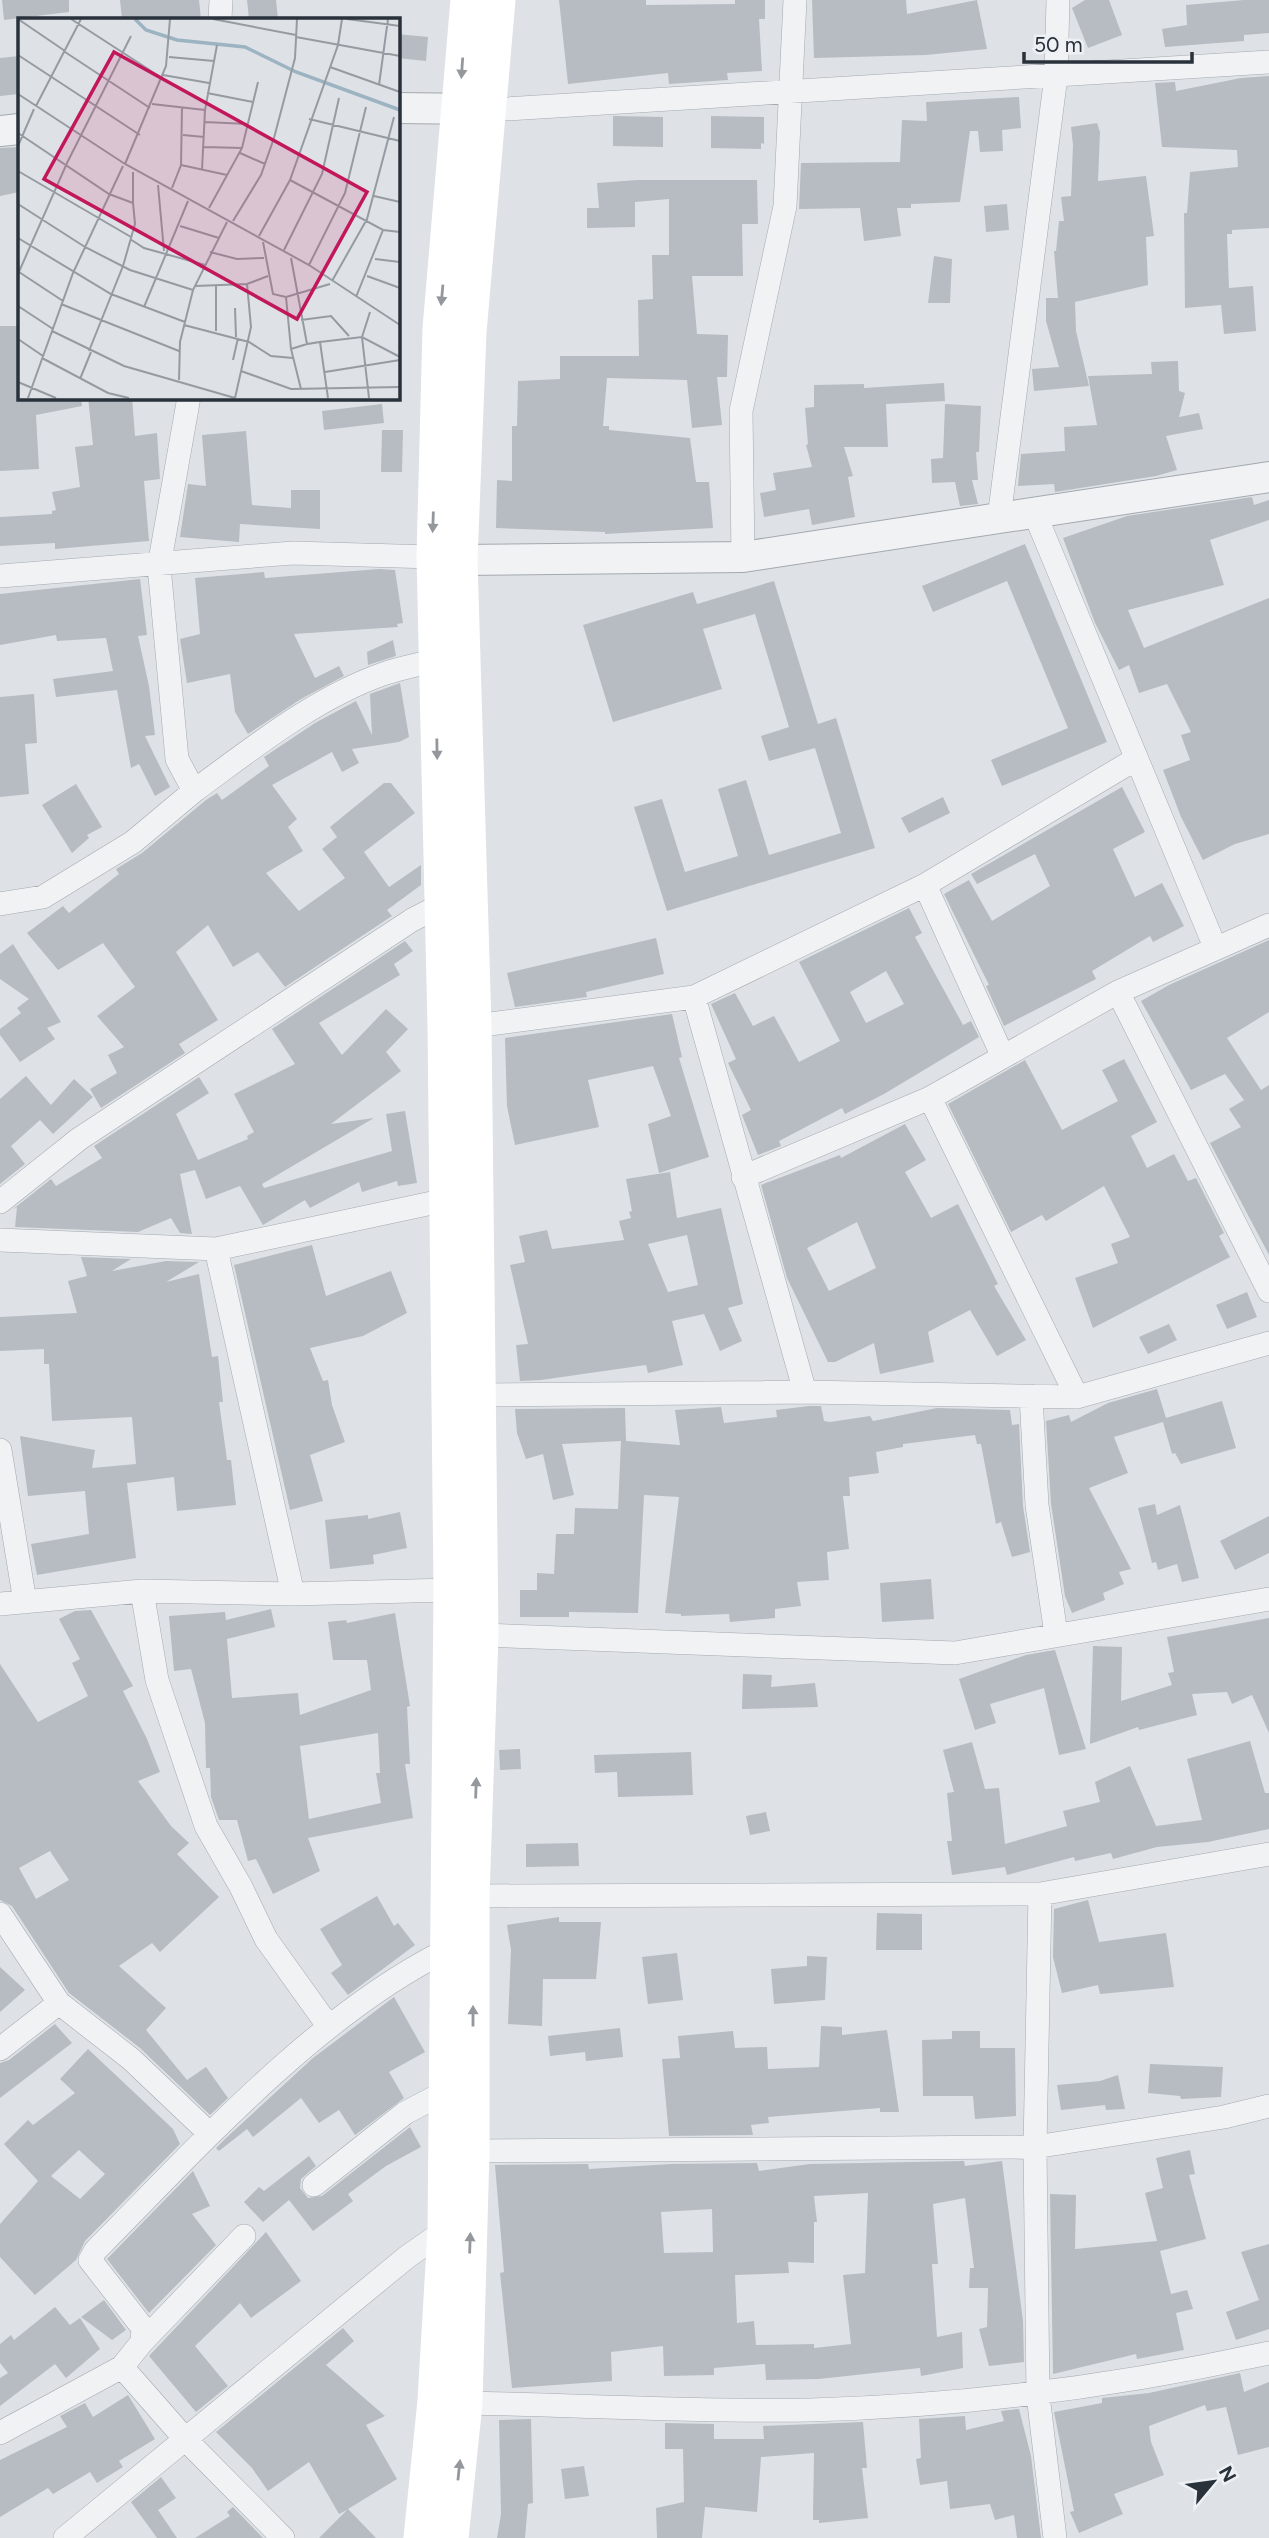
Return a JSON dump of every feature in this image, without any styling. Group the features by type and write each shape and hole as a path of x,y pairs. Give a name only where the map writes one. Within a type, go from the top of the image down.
{"main road":[{"path":"452,2538 466,2403 473,2151 473,1896 482,1635 480,1395 475,1026 453,805 435,660 470,332 475,109 467,0"},
{"path":"475,109 499,0"},
{"path":"420,2538 434,2402 444,2231 450,1590 441,905 453,805 447,558"}],"street":[{"path":"220,18 221,0"},
{"path":"743,556 741,411 785,206 788,94 795,0"},
{"path":"999,518 1056,76 1058,0"},
{"path":"399,108 475,109 788,94 1269,62"},
{"path":"0,131 18,129"},
{"path":"189,399 159,566 177,759 194,791"},
{"path":"0,576 159,566 293,553 447,558 743,556 1269,477"},
{"path":"1035,514 1215,947"},
{"path":"0,904 43,897 133,842 194,791 284,726 332,699 382,675 435,660"},
{"path":"475,1026 694,998 925,885 1136,760"},
{"path":"925,885 1003,1057"},
{"path":"0,1202 79,1139 412,920 441,905"},
{"path":"743,1177 930,1098 1118,992 1269,925"},
{"path":"1118,992 1269,1292"},
{"path":"694,998 806,1392"},
{"path":"930,1098 1077,1396"},
{"path":"0,1240 216,1249 446,1200"},
{"path":"216,1249 293,1594"},
{"path":"480,1395 806,1392 1077,1396 1269,1343"},
{"path":"1031,1396 1037,1505 1056,1634"},
{"path":"0,1450 25,1602"},
{"path":"0,1604 142,1591 293,1594 450,1590"},
{"path":"142,1591 158,1680 206,1826 241,1886 266,1939 329,2027"},
{"path":"482,1635 955,1653 1269,1599"},
{"path":"473,1896 1040,1894 1269,1854"},
{"path":"1040,1894 1035,2147 1038,2395 1055,2538"},
{"path":"0,1914 59,2003 131,2059 209,2134"},
{"path":"142,2342 143,2328 90,2260 95,2251 209,2134 329,2027 411,1968 445,1951"},
{"path":"0,2049 59,2003"},
{"path":"314,2185 405,2113 445,2092"},
{"path":"473,2151 1035,2147 1224,2117 1269,2106"},
{"path":"65,2538 407,2257 444,2231"},
{"path":"0,2433 122,2367 142,2342 244,2236"},
{"path":"466,2403 811,2410 1038,2395 1170,2375 1269,2353"},
{"path":"122,2367 186,2441 283,2538"}],"building":[{"path":"2,0 69,0 69,12 4,20"},
{"path":"120,0 199,0 201,18 122,18"},
{"path":"247,0 276,0 278,18 249,18"},
{"path":"559,0 646,0 646,5 735,4 735,0 765,0 765,19 759,19 762,71 727,73 728,80 669,84 668,73 568,84"},
{"path":"812,0 906,0 907,14 977,0 987,49 926,55 814,58"},
{"path":"1085,0 1109,0 1122,35 1088,48 1072,8"},
{"path":"1269,0 1269,33 1244,35 1244,41 1165,47 1162,29 1187,25 1186,5"},
{"path":"399,34 428,37 426,61 399,58"},
{"path":"18,56 18,94 0,96 0,58"},
{"path":"1269,76 1269,228 1232,230 1232,234 1227,234 1229,288 1253,286 1256,331 1224,334 1221,305 1185,308 1184,213 1187,213 1190,172 1238,167 1237,150 1162,147 1155,83 1175,82 1176,91 1241,78"},
{"path":"1019,97 1021,128 1002,130 1003,151 980,152 978,131 970,131 960,202 911,204 911,208 897,208 901,236 864,241 860,208 799,209 801,163 900,162 902,120 927,121 926,102"},
{"path":"613,116 663,117 663,147 613,146"},
{"path":"711,116 764,117 764,144 761,143 761,149 711,148"},
{"path":"1097,123 1100,132 1098,181 1146,176 1154,236 1146,237 1148,285 1075,302 1076,331 1089,386 1034,391 1032,369 1059,367 1046,321 1046,298 1058,298 1054,251 1059,221 1064,221 1061,197 1071,196 1071,127"},
{"path":"18,147 18,192 0,196 0,148"},
{"path":"637,180 757,180 758,224 742,224 743,276 692,276 697,334 728,335 727,377 717,377 722,425 692,428 687,380 607,378 603,426 609,426 609,430 690,438 696,482 709,482 713,528 605,534 496,528 497,480 512,481 512,426 517,426 518,381 560,379 560,356 639,356 638,300 653,299 652,255 669,255 669,199 635,202 635,227 587,228 587,208 599,208 597,183"},
{"path":"1007,204 1009,230 986,232 984,206"},
{"path":"934,256 952,259 950,303 928,303"},
{"path":"0,326 18,326 18,399 81,399 82,406 36,415 39,469 0,471"},
{"path":"1178,361 1179,391 1185,393 1179,417 1199,413 1203,429 1166,436 1177,470 1156,476 1055,492 1054,484 1018,486 1021,454 1065,451 1064,427 1097,425 1088,376 1152,374 1151,362"},
{"path":"944,383 945,401 886,404 888,447 844,447 853,476 848,477 855,517 812,525 809,509 764,517 760,493 776,490 773,473 812,467 806,445 805,408 814,407 814,385 864,384 864,388"},
{"path":"88,399 132,399 135,436 157,433 160,479 144,481 149,541 55,549 55,543 0,546 0,517 52,514 52,511 56,510 52,492 80,487 75,447 93,445"},
{"path":"382,404 384,423 324,430 322,411"},
{"path":"945,404 981,406 979,452 976,452 978,480 972,480 978,504 960,506 955,482 932,483 931,459 943,458"},
{"path":"382,430 403,430 402,472 381,472"},
{"path":"246,431 252,505 291,508 291,490 320,490 320,529 240,524 239,542 180,537 188,484 206,486 202,435"},
{"path":"1252,497 1254,505 1269,500 1269,520 1210,540 1224,585 1128,610 1144,648 1269,598 1269,834 1235,844 1203,860 1181,817 1163,770 1190,760 1181,735 1191,732 1167,684 1139,693 1129,665 1119,670 1095,623 1063,538 1127,516"},
{"path":"1025,544 1107,742 1002,786 991,760 1068,728 1007,581 933,612 922,586"},
{"path":"395,570 403,623 397,624 398,627 294,634 315,678 339,666 344,676 301,699 248,734 235,712 230,674 187,683 180,639 200,634 195,578 264,572 265,578"},
{"path":"140,579 147,635 138,636 149,686 155,735 145,736 170,787 155,796 139,764 131,768 117,690 56,697 53,679 113,671 106,638 57,641 56,635 0,645 0,594"},
{"path":"774,581 818,724 836,718 875,848 667,911 634,807 662,799 685,872 738,856 718,789 746,780 769,855 841,833 815,748 769,761 761,736 789,727 755,614 703,629 722,689 613,722 583,625 693,592 697,604"},
{"path":"393,640 396,656 368,665 367,652"},
{"path":"400,683 409,737 399,742 352,749 359,763 342,772 332,752 272,785 297,819 288,827 303,851 266,873 299,911 345,878 322,849 337,837 330,827 384,783 391,783 415,813 364,852 389,887 421,865 421,885 387,910 392,916 285,987 258,952 233,967 208,925 176,952 218,1020 179,1044 185,1053 101,1108 90,1089 117,1073 108,1055 124,1047 97,1016 135,987 103,943 58,970 27,933 63,906 69,913 119,874 116,869 142,853 206,800 217,793 222,800 269,766 264,757 315,723 356,701 372,735 370,694"},
{"path":"34,694 37,743 25,744 29,794 0,797 0,697"},
{"path":"76,784 102,827 87,835 89,838 72,853 42,805"},
{"path":"1122,787 1145,832 1113,849 1135,897 1162,883 1184,926 1153,942 1150,936 1092,971 1096,979 1004,1026 986,986 989,985 944,894 969,880 992,921 1050,886 1035,854 977,884 971,874"},
{"path":"943,797 950,813 909,833 901,818"},
{"path":"909,908 922,933 915,937 963,1025 971,1021 979,1037 884,1094 845,1114 842,1108 779,1141 781,1146 758,1155 742,1115 751,1110 728,1063 736,1059 711,1004 735,993 753,1026 774,1016 799,1062 840,1041 799,962","holes":["886,971 904,1004 866,1023 850,992"]},
{"path":"656,938 664,974 586,992 587,997 515,1007 507,973"},
{"path":"1269,940 1269,1012 1227,1038 1261,1090 1269,1085 1269,1255 1210,1143 1241,1127 1229,1109 1244,1100 1225,1074 1191,1090 1141,1001 1169,985"},
{"path":"405,941 413,951 394,964 400,975 319,1023 342,1055 386,1009 408,1029 386,1052 401,1071 331,1124 374,1118 262,1184 264,1188 392,1151 386,1114 405,1111 417,1183 398,1186 397,1181 362,1192 359,1182 310,1208 305,1200 263,1225 240,1186 206,1199 195,1170 180,1174 192,1234 180,1233 171,1218 138,1232 15,1227 17,1207 12,1210 51,1179 56,1186 102,1158 94,1146 199,1077 209,1093 176,1114 198,1160 248,1139 247,1136 254,1132 234,1094 295,1064 272,1029"},
{"path":"13,944 61,1022 47,1028 55,1039 20,1062 0,1035 0,1029 21,1013 17,1008 29,999 0,979 0,954"},
{"path":"672,1014 682,1057 679,1058 709,1157 659,1173 648,1124 671,1116 653,1066 588,1080 599,1127 515,1145 507,1106 505,1038"},
{"path":"1124,1059 1157,1122 1131,1136 1147,1168 1174,1154 1188,1181 1196,1178 1224,1233 1219,1236 1230,1257 1093,1328 1075,1278 1118,1263 1111,1244 1130,1237 1104,1186 1046,1221 1042,1215 1011,1232 948,1104 1025,1060 1062,1130 1118,1101 1102,1070"},
{"path":"26,1076 51,1105 74,1079 93,1097 53,1134 40,1120 11,1146 25,1164 0,1184 0,1099"},
{"path":"905,1124 926,1160 905,1172 931,1218 958,1204 998,1284 994,1286 1026,1340 997,1356 970,1310 928,1332 934,1362 880,1374 874,1343 835,1362 828,1362 787,1278 761,1185 840,1155 841,1158","holes":["857,1222 876,1268 829,1291 807,1248"]},
{"path":"670,1172 677,1218 721,1208 743,1304 728,1308 742,1341 720,1351 704,1314 672,1321 683,1365 648,1373 646,1365 520,1381 516,1345 528,1344 510,1265 525,1262 519,1236 547,1230 552,1249 624,1240 619,1221 631,1218 629,1212 632,1211 626,1179","holes":["687,1235 698,1285 668,1292 648,1244"]},
{"path":"312,1245 326,1296 391,1271 407,1313 363,1336 310,1348 323,1381 328,1380 332,1405 345,1442 310,1455 323,1501 290,1510 234,1265"},
{"path":"81,1257 131,1259 112,1271 166,1261 199,1262 166,1282 199,1274 212,1357 218,1356 223,1402 219,1402 227,1460 231,1460 236,1505 177,1511 174,1477 127,1483 136,1558 37,1575 31,1544 89,1534 85,1491 28,1496 20,1436 95,1450 92,1468 136,1464 132,1417 52,1421 49,1364 44,1364 44,1349 0,1351 0,1317 77,1313 68,1281 87,1276"},
{"path":"1247,1292 1257,1317 1227,1329 1216,1305"},
{"path":"1169,1324 1177,1340 1148,1354 1139,1337"},
{"path":"1157,1389 1166,1418 1222,1401 1236,1448 1181,1464 1175,1453 1172,1454 1163,1422 1114,1437 1128,1473 1089,1488 1131,1569 1119,1572 1124,1584 1103,1593 1105,1600 1072,1613 1065,1596 1051,1504 1046,1421 1069,1415 1071,1422 1108,1403"},
{"path":"821,1406 824,1421 830,1422 870,1416 873,1421 937,1408 1010,1410 1012,1425 1019,1424 1023,1506 1030,1552 1012,1557 1001,1522 996,1524 981,1444 977,1444 975,1435 903,1444 903,1447 876,1452 879,1473 849,1477 850,1496 843,1496 849,1549 827,1552 829,1580 797,1582 801,1606 775,1609 775,1618 730,1622 729,1614 681,1616 665,1613 679,1497 644,1495 638,1613 569,1612 569,1617 520,1617 520,1590 537,1590 537,1573 554,1574 556,1534 574,1534 575,1508 618,1509 621,1441 562,1444 574,1495 553,1500 543,1454 526,1459 517,1433 515,1409 625,1408 626,1441 680,1445 675,1410 721,1407 724,1423 777,1417 776,1410"},
{"path":"1155,1504 1157,1515 1180,1505 1199,1578 1182,1582 1177,1564 1158,1570 1156,1562 1152,1563 1138,1508"},
{"path":"400,1512 407,1548 373,1555 374,1564 330,1569 325,1520 368,1515 368,1519"},
{"path":"1269,1516 1269,1553 1235,1570 1220,1541"},
{"path":"931,1579 934,1619 882,1622 880,1583"},
{"path":"271,1609 275,1627 227,1639 232,1698 298,1693 300,1715 371,1690 367,1660 333,1660 328,1622 346,1620 347,1623 395,1613 410,1706 407,1707 410,1764 405,1764 413,1818 308,1838 320,1871 273,1894 256,1859 248,1861 237,1820 219,1820 211,1797 210,1768 206,1768 205,1723 191,1669 174,1671 169,1616 225,1612 226,1620","holes":["378,1733 380,1773 376,1773 381,1803 309,1819 300,1746"]},
{"path":"91,1610 133,1686 123,1691 160,1772 138,1781 171,1826 189,1843 177,1854 219,1897 160,1952 152,1943 119,1966 166,2008 146,2030 187,2080 206,2067 228,2098 210,2115 140,2048 69,1993 12,1906 0,1900 0,1664 38,1722 88,1696 72,1663 80,1659 59,1619 75,1611","holes":["50,1851 69,1880 36,1899 19,1868"]},
{"path":"1269,1618 1269,1733 1252,1695 1232,1704 1227,1692 1192,1694 1197,1715 1139,1730 1138,1727 1090,1744 1093,1646 1122,1647 1121,1701 1172,1685 1168,1673 1174,1672 1167,1637"},
{"path":"1055,1650 1086,1749 1059,1755 1044,1688 990,1704 996,1723 975,1730 959,1679 1026,1655"},
{"path":"743,1674 772,1675 771,1687 815,1683 818,1707 742,1709"},
{"path":"1250,1741 1265,1793 1269,1793 1269,1829 1208,1842 1157,1847 1113,1859 1111,1853 1075,1861 1074,1857 1007,1875 1005,1867 952,1875 947,1841 952,1841 947,1793 954,1792 943,1750 972,1742 985,1789 999,1788 1005,1844 1067,1826 1063,1811 1100,1802 1095,1782 1130,1766 1156,1826 1202,1820 1187,1759"},
{"path":"520,1749 521,1769 500,1770 499,1750"},
{"path":"691,1752 693,1795 618,1797 617,1772 595,1773 594,1755"},
{"path":"766,1812 770,1831 750,1835 746,1816"},
{"path":"578,1843 579,1866 526,1867 526,1844"},
{"path":"377,1896 394,1926 398,1923 415,1945 348,1995 331,1973 342,1965 320,1929"},
{"path":"1088,1900 1099,1942 1166,1933 1174,1987 1100,1994 1098,1985 1062,1993 1053,1957 1054,1909"},
{"path":"877,1913 922,1914 922,1950 876,1950"},
{"path":"559,1917 559,1922 601,1922 596,1979 543,1979 542,2026 508,2024 511,1950 507,1925"},
{"path":"677,1953 683,2000 648,2004 642,1957"},
{"path":"807,1956 827,1957 825,2000 774,2004 771,1969 807,1966"},
{"path":"0,1967 25,1990 0,2012"},
{"path":"394,1997 425,2052 389,2072 404,2098 355,2135 339,2110 319,2123 301,2098 253,2137 247,2129 219,2151 216,2148 313,2058"},
{"path":"55,2024 72,2043 0,2098 0,2063 9,2060"},
{"path":"821,2026 842,2027 842,2035 887,2030 899,2112 880,2112 880,2108 768,2117 769,2123 751,2125 753,2135 669,2136 662,2059 680,2058 678,2036 733,2031 735,2048 767,2047 768,2069 819,2067"},
{"path":"620,2028 623,2057 586,2061 585,2052 550,2056 548,2036"},
{"path":"952,2031 980,2031 980,2048 1015,2048 1016,2116 975,2119 973,2096 923,2096 922,2040 952,2039"},
{"path":"88,2049 173,2129 180,2144 85,2241 76,2260 35,2295 0,2257 0,2224 38,2181 4,2144 28,2120 33,2125 75,2093 60,2079","holes":["79,2150 105,2174 80,2199 51,2176"]},
{"path":"1150,2064 1223,2067 1221,2097 1181,2099 1180,2096 1148,2093"},
{"path":"1118,2075 1125,2109 1106,2110 1105,2105 1061,2110 1057,2085 1100,2081"},
{"path":"410,2127 421,2147 386,2166 348,2194 353,2201 313,2231 289,2200 263,2222 244,2202 259,2187 264,2191 309,2156 316,2166 301,2179 300,2188 308,2198 322,2196"},
{"path":"1190,2150 1195,2174 1189,2175 1206,2239 1160,2251 1171,2294 1187,2290 1193,2309 1176,2313 1184,2350 1137,2359 1136,2354 1053,2374 1050,2194 1076,2195 1075,2249 1157,2241 1145,2193 1163,2188 1156,2158"},
{"path":"964,2161 965,2166 1002,2161 1023,2321 1024,2362 989,2366 979,2329 987,2327 988,2288 969,2288 970,2268 974,2268 965,2198 933,2204 938,2264 932,2264 937,2337 962,2332 963,2368 921,2376 920,2368 819,2379 766,2380 765,2364 714,2368 714,2375 664,2376 663,2346 611,2352 612,2381 512,2388 500,2273 504,2272 495,2165 588,2164 589,2169 757,2163 759,2171 810,2164","holes":["868,2193 865,2273 843,2275 851,2344 814,2348 814,2344 756,2345 754,2321 737,2323 735,2275 789,2273 788,2262 814,2263 814,2222 817,2222 814,2196","712,2209 713,2252 664,2253 661,2212"]},
{"path":"193,2171 210,2206 192,2214 216,2245 149,2313 107,2259"},
{"path":"266,2232 301,2281 251,2318 240,2303 195,2346 228,2386 196,2412 149,2356"},
{"path":"1269,2244 1269,2329 1236,2340 1226,2312 1259,2300 1241,2252"},
{"path":"104,2300 126,2330 112,2340 81,2317"},
{"path":"55,2307 70,2325 80,2318 100,2349 66,2378 55,2364 0,2406 0,2378 8,2373 0,2363 0,2344 11,2335 14,2340"},
{"path":"343,2328 354,2341 326,2365 385,2416 366,2425 397,2479 348,2509 376,2538 319,2538 347,2510 339,2514 309,2462 268,2491 252,2468 216,2432"},
{"path":"1240,2373 1244,2392 1269,2382 1269,2447 1238,2455 1226,2407 1207,2411 1205,2405 1149,2426 1151,2442 1164,2475 1114,2494 1123,2514 1079,2533 1070,2512 1074,2511 1054,2412 1102,2403 1102,2398 1149,2393"},
{"path":"128,2395 155,2439 119,2461 123,2467 97,2483 90,2472 53,2494 48,2488 0,2517 0,2460 67,2427 60,2416 85,2403 93,2417"},
{"path":"1019,2409 1031,2456 1041,2538 1017,2538 1014,2515 995,2520 990,2504 950,2509 947,2481 920,2485 916,2459 921,2458 919,2419 965,2416 966,2430 1004,2421 1001,2411"},
{"path":"531,2419 533,2503 528,2504 525,2538 497,2538 501,2514 499,2420"},
{"path":"863,2422 867,2468 862,2468 868,2518 819,2523 819,2520 813,2520 814,2453 761,2457 757,2512 705,2507 702,2538 657,2538 656,2508 684,2502 683,2449 665,2449 665,2423 714,2424 714,2439 764,2439 763,2426"},
{"path":"584,2466 589,2496 565,2499 561,2469"},
{"path":"161,2477 176,2498 158,2510 177,2538 157,2538 131,2502"},
{"path":"233,2507 263,2538 195,2538 230,2516 227,2512"}]}
